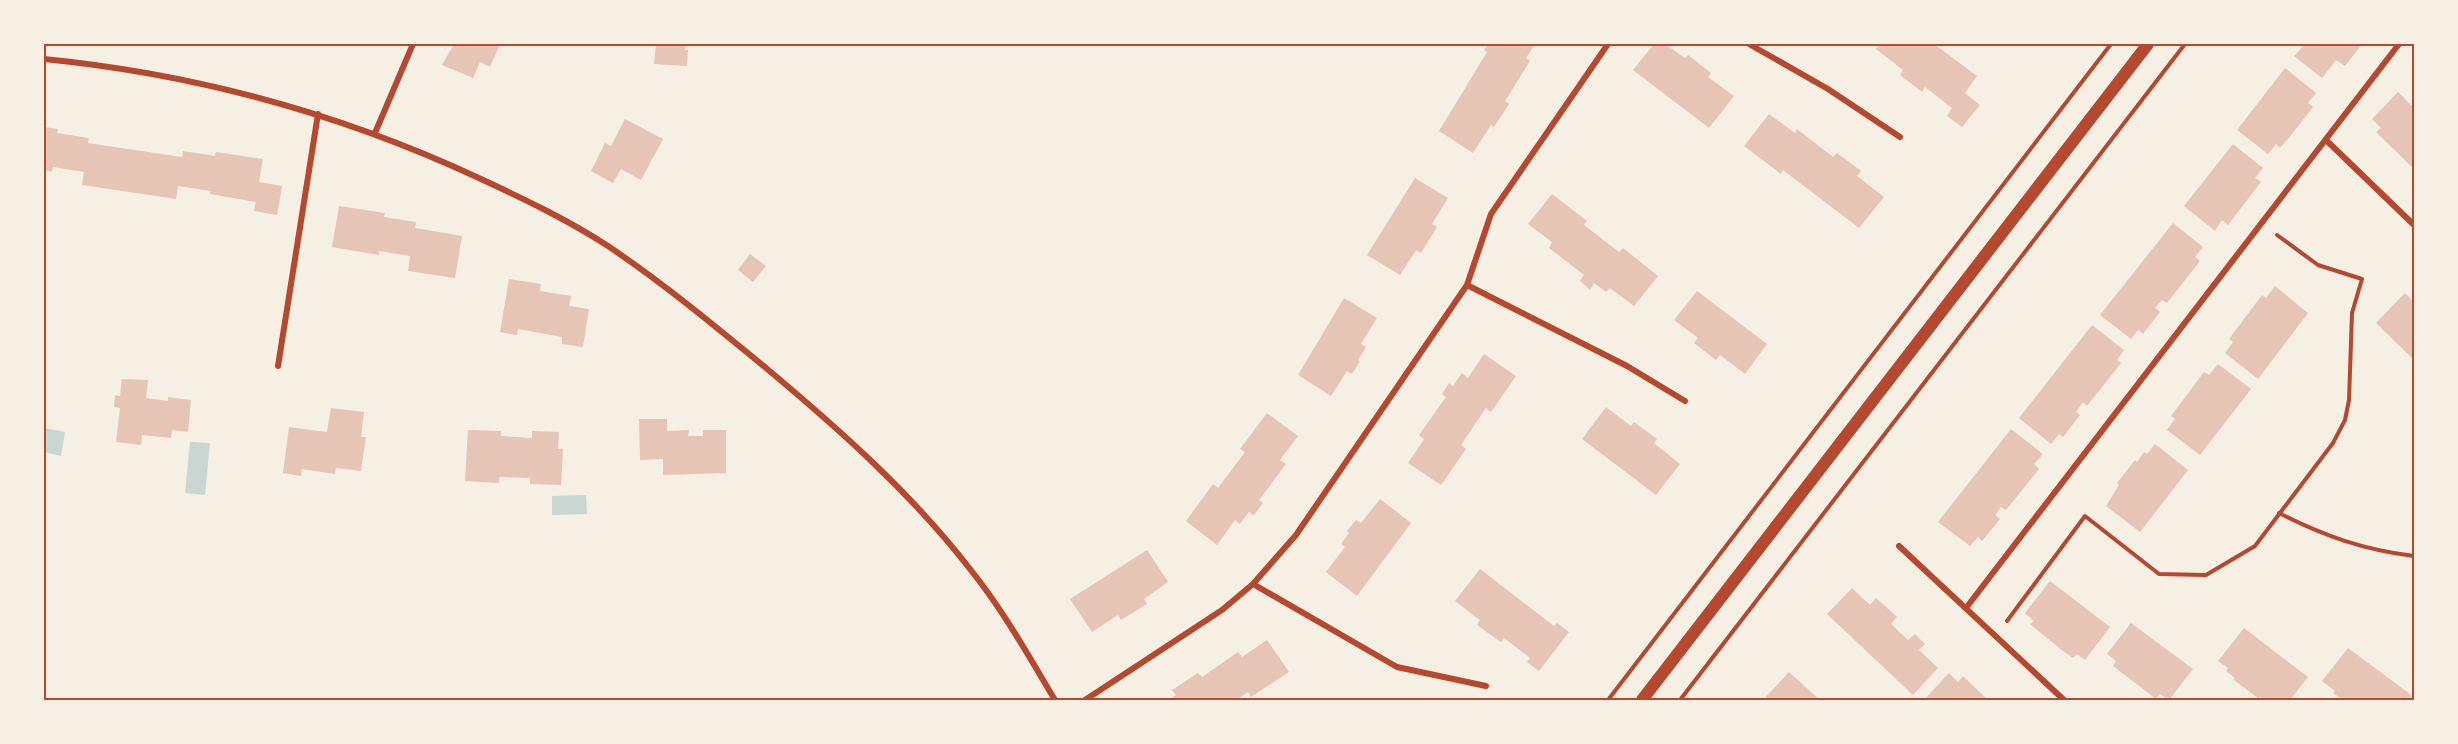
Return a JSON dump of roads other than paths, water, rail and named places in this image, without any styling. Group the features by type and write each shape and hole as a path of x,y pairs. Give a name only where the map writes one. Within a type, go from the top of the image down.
{"main road":[{"path":"1642,700 2148,44"}],"street":[{"path":"375,133 413,44"},
{"path":"1085,700 1204,622 1253,584 1296,535 1467,285 1491,214 1608,44"},
{"path":"1749,44 1820,84 1900,137"},
{"path":"1966,608 2399,44"},
{"path":"44,59 93,64 214,85 318,114 375,133 522,198 607,245 662,284 784,383 832,424 882,472 949,543 996,604 1055,700"},
{"path":"278,366 318,114"},
{"path":"2326,140 2415,225"},
{"path":"1467,285 1627,366 1685,401"},
{"path":"1899,546 2064,700"},
{"path":"1253,584 1397,667 1486,686"}]}
